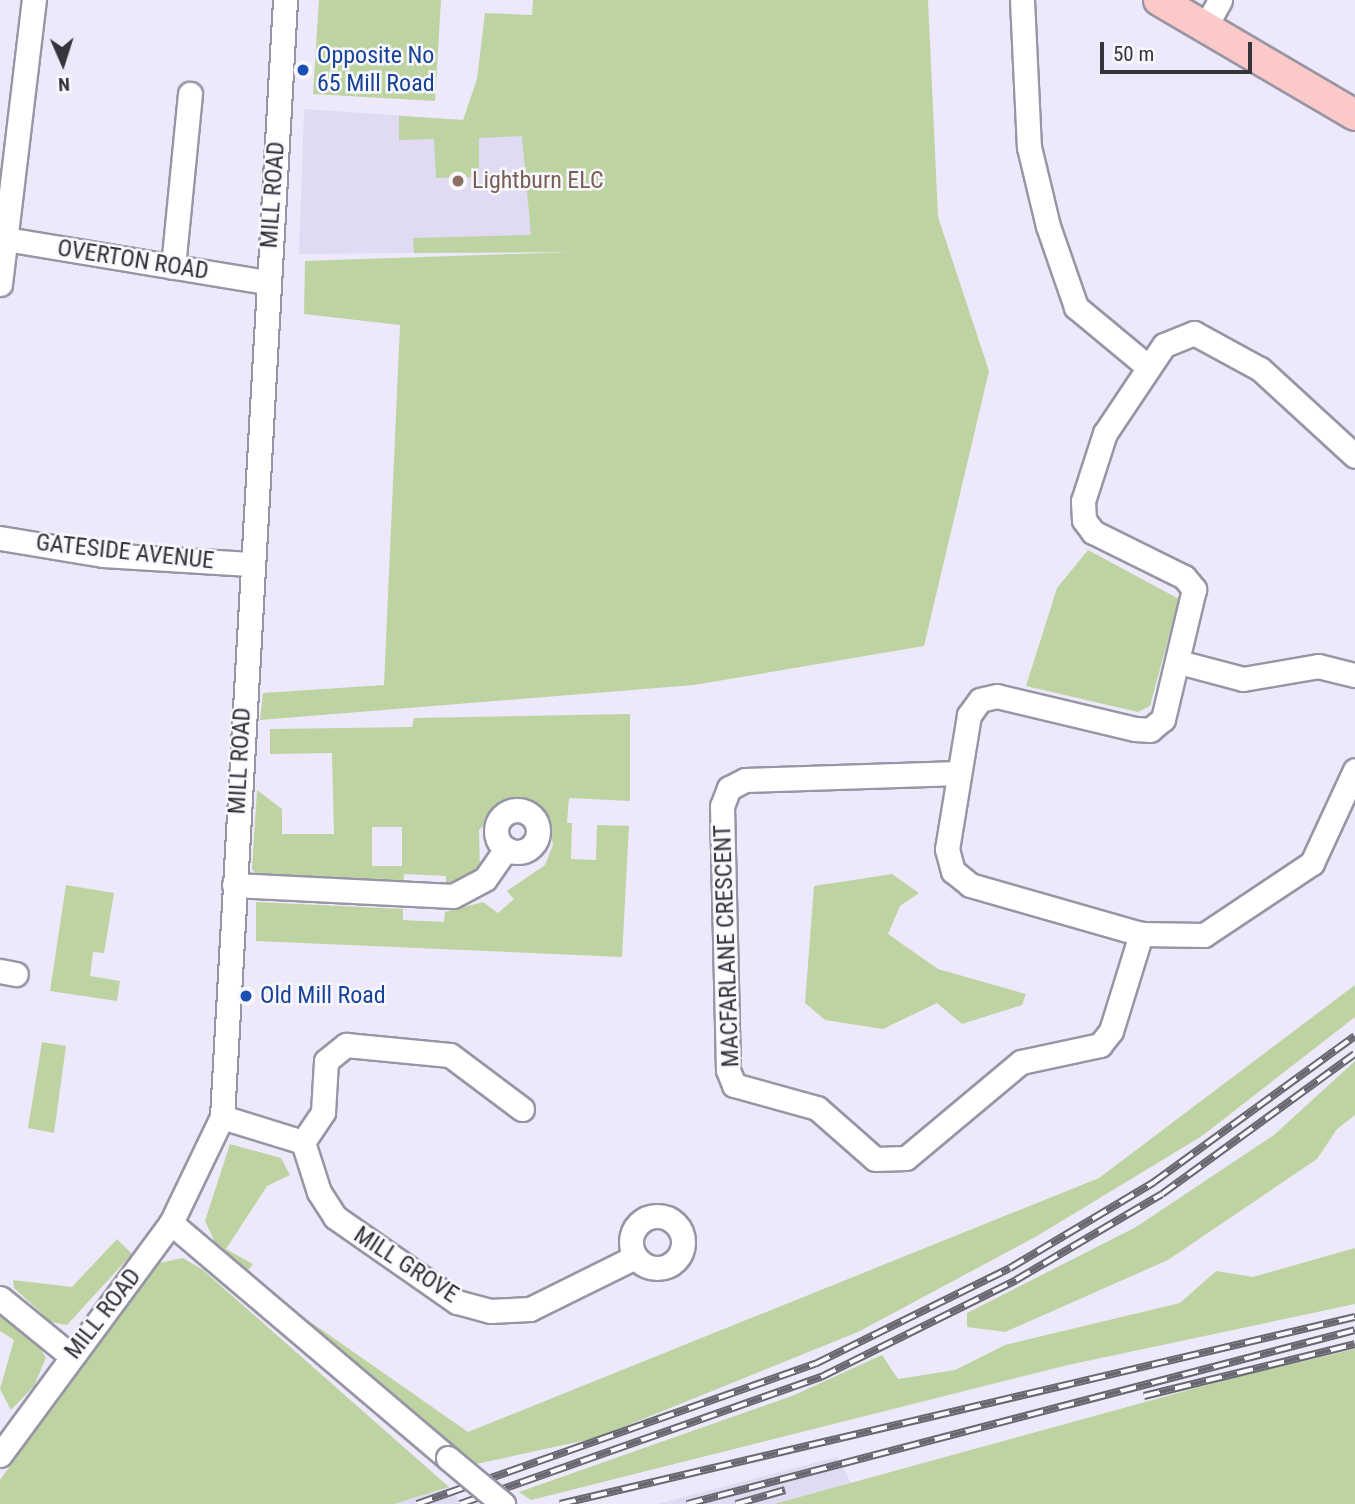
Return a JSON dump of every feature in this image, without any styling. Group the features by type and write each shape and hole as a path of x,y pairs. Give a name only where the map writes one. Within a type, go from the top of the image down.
{"main road":[{"path":"1159,0 1204,29 1355,115"}],"street":[{"path":"0,284 34,0"},
{"name":"MILL ROAD","path":"0,1455 171,1223 222,1116 250,564 285,0"},
{"path":"1021,0 1029,147 1048,226 1076,307 1147,366"},
{"path":"1204,29 1220,0"},
{"path":"173,267 190,94"},
{"name":"OVERTON ROAD","path":"4,238 267,282"},
{"path":"1355,456 1260,369 1194,334 1164,345 1147,366 1105,433 1083,501 1084,520 1093,532 1184,577 1194,589 1179,662 1163,719 1150,730 997,696 980,700 969,715 947,849 953,871 970,885 1141,934 1185,937 1219,928 1312,863 1355,770"},
{"name":"GATESIDE AVENUE","path":"0,538 103,555 250,564"},
{"path":"1179,662 1243,679 1318,666 1355,675"},
{"name":"MACFARLANE CRESCENT","path":"959,773 745,780 729,788 722,820 728,1070 734,1085 817,1108 875,1159 906,1158 1021,1062 1100,1045 1111,1031 1141,934"},
{"path":"234,885 453,896 485,879 506,849"},
{"path":"222,1116 303,1142 323,1112 326,1061 346,1045 450,1055 522,1109"},
{"name":"MILL GROVE","path":"303,1142 319,1192 335,1217 457,1302 490,1311 530,1309 635,1257"},
{"path":"171,1223 503,1504"},
{"path":"0,1298 71,1356"}],"shaded area":[{"name":"Lightburn ELC","path":"304,109 538,125 614,114 624,251 299,254"},
{"path":"837,1457 851,1483 774,1504 657,1504"},
{"path":"449,1487 462,1504 394,1504"}],"green space":[{"path":"319,0 441,0 435,101 313,94"},
{"path":"533,0 928,0 938,217 989,371 924,646 694,685 260,720 263,693 384,685 400,325 304,314 305,261 573,252 414,253 413,238 531,235 522,136 479,138 479,177 436,178 434,139 399,140 399,116 463,120 477,79 485,13 532,15"},
{"path":"1088,550 1179,599 1150,706 1138,712 1026,686 1057,588"},
{"path":"630,714 630,801 569,798 567,823 572,823 571,859 596,860 597,825 629,826 622,957 256,941 256,902 403,909 403,920 444,922 445,912 483,902 498,913 514,899 507,891 545,865 553,845 549,821 537,806 507,802 479,830 480,874 446,890 446,876 404,874 403,888 258,877 252,869 257,790 282,809 282,834 334,834 332,753 270,754 270,729 412,727 414,718","holes":["372,827 402,827 402,866 372,866"]},
{"path":"892,874 919,893 900,906 888,934 938,969 1026,994 1022,1005 962,1024 937,1003 883,1029 825,1020 805,1003 814,886"},
{"path":"66,885 114,893 104,953 93,952 90,976 120,981 117,1001 50,991"},
{"path":"1355,985 1355,1017 1202,1136 1037,1236 858,1332 596,1438 476,1464 282,1302 468,1432 1099,1178"},
{"path":"42,1042 66,1046 54,1133 28,1128"},
{"path":"1355,1061 1355,1115 1337,1129 1317,1159 1168,1260 1005,1332 967,1327 967,1313 1136,1227 1274,1135"},
{"path":"230,1144 281,1158 290,1175 267,1186 226,1249 253,1264 245,1274 218,1249 205,1221"},
{"path":"117,1239 132,1254 67,1325 51,1322 14,1288 13,1280 72,1287"},
{"path":"1355,1248 1355,1304 1068,1365 531,1500 519,1492 792,1396 882,1355 898,1379 955,1370 1005,1345 1180,1303 1216,1271 1253,1277"},
{"path":"183,1258 203,1270 449,1487 394,1504 0,1504 0,1480 77,1372 159,1263"},
{"path":"0,1316 37,1343 46,1358 34,1386 11,1410 0,1389 14,1340 0,1331"},
{"path":"1355,1349 1355,1504 774,1504 1240,1376"}],"railway":[{"path":"417,1504 815,1364 1010,1268 1154,1182 1355,1036"},
{"path":"460,1504 821,1377 1016,1280 1162,1194 1355,1054"},
{"path":"560,1504 1355,1317"},
{"path":"687,1504 1355,1330"},
{"path":"1144,1396 1355,1344"},
{"path":"736,1504 785,1490"}],"place":[{"name":"Opposite No 65 Mill Road","path":"303,70"},
{"name":"Lightburn ELC","path":"458,181"},
{"name":"Old Mill Road","path":"246,996"}]}
